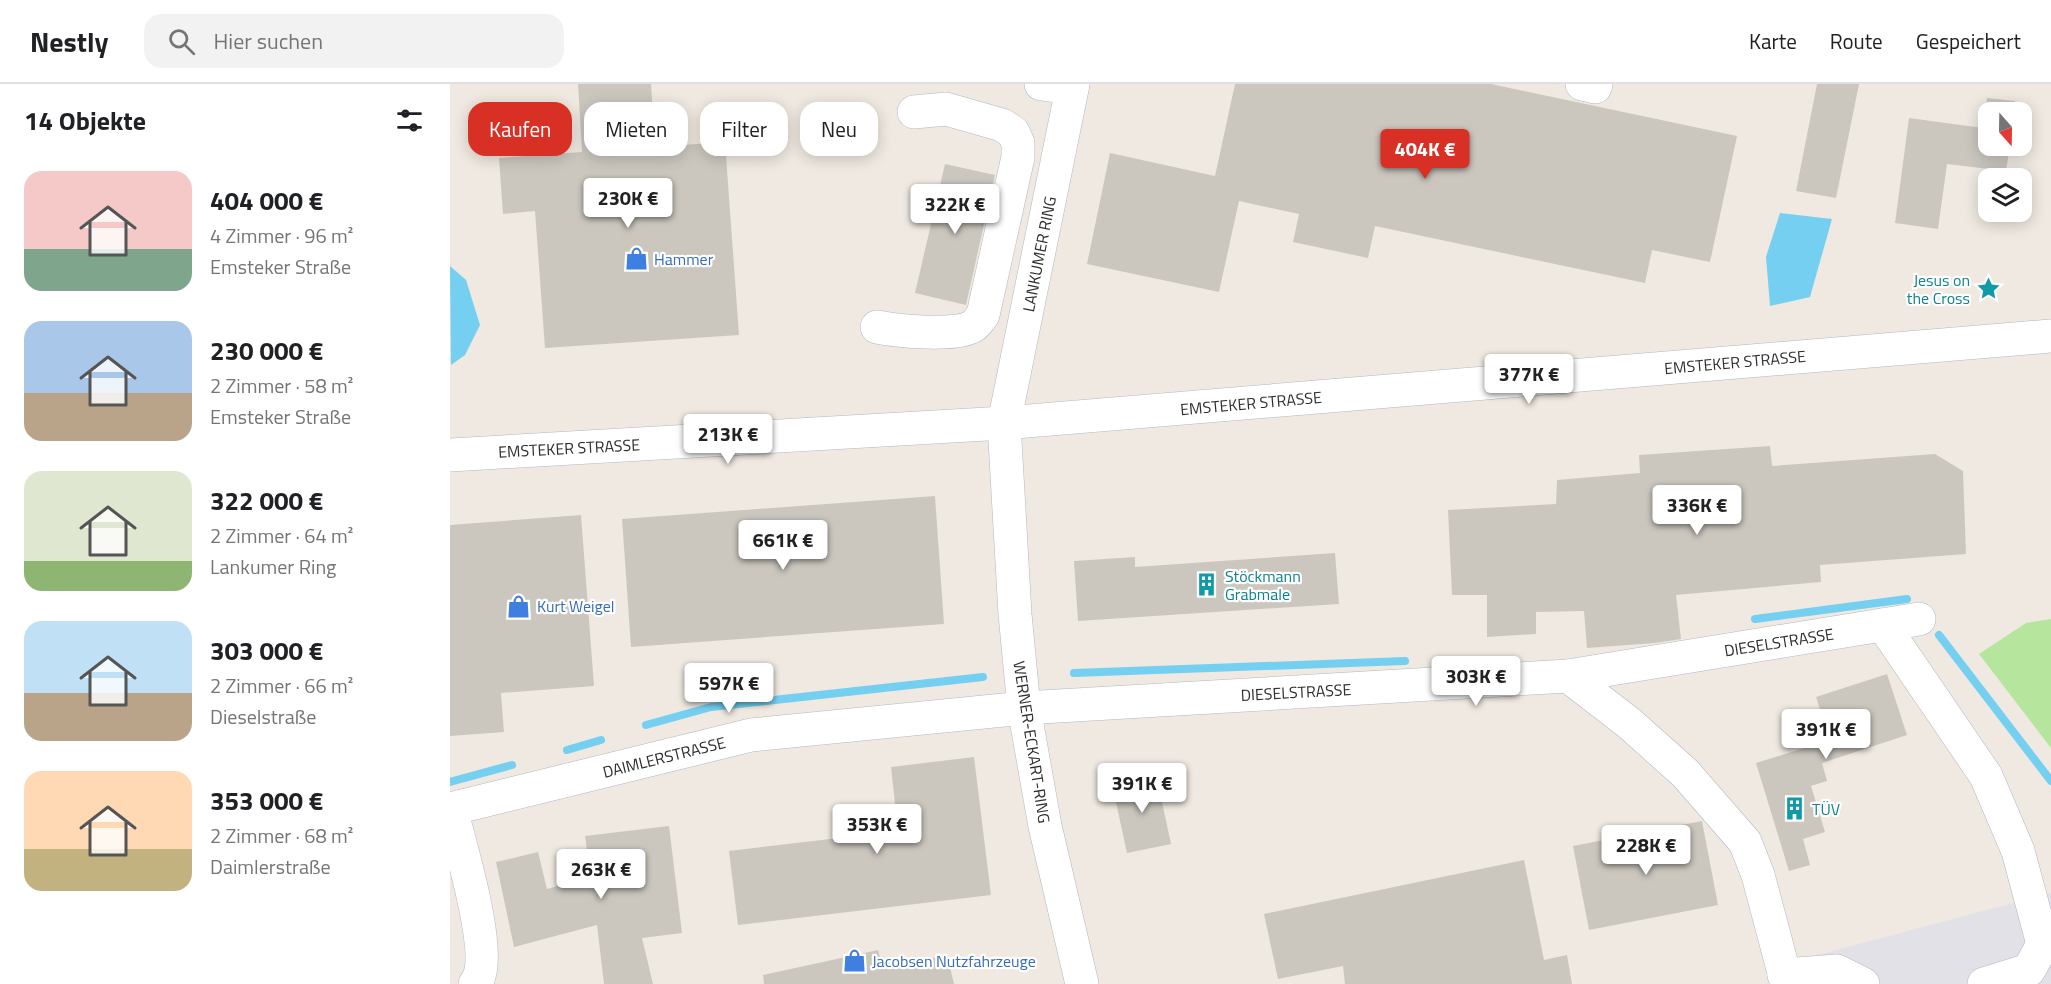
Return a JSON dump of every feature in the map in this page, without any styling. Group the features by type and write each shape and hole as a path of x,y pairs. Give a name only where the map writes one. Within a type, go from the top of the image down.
{"street":[{"path":"1582,84 1595,87 1596,84"},
{"name":"LANKUMER RING","path":"1004,423 1062,85"},
{"path":"877,327 905,332 962,330 973,326 983,315 1018,157 1018,143 1013,132 1002,125 946,109 914,112"},
{"name":"EMSTEKER STRASSE","path":"450,455 1004,423 2051,336"},
{"name":"WERNER-ECKART-RING","path":"1004,423 1015,614 1024,708 1045,826 1082,984"},
{"name":"DIESELSTRASSE","path":"1024,708 1568,676 1919,619"},
{"path":"1884,625 1986,776 2018,851 2043,944 2029,970 1984,984"},
{"path":"1568,676 1629,723 1685,773 1745,842 1758,875 1785,980 1838,971 1863,984"},
{"name":"DAIMLERSTRASSE","path":"451,809 751,735 1024,708"},
{"path":"451,809 481,931 480,964 475,984"}],"shaded area":[{"path":"2051,893 2051,984 1797,984 1791,962"}],"green space":[{"path":"2051,619 2051,748 1979,654 2026,623"}],"water":[{"path":"1780,213 1832,219 1810,297 1770,306 1766,257"},
{"path":"450,266 466,280 480,325 465,355 451,365"}],"building":[{"name":"Hammer","path":"578,84 651,84 652,102 584,102 584,156 688,156 688,145 700,144 700,156 726,156 739,335 545,348 535,211 503,214 499,158 572,156 572,153 582,152"},
{"path":"1235,84 1491,84 1737,136 1710,262 1652,250 1645,283 1375,226 1368,258 1293,242 1299,214 1239,201 1219,292 1087,264 1110,153 1215,176"},
{"path":"1817,84 1859,84 1836,198 1796,191"},
{"path":"1987,98 2015,101 2015,102 1986,102"},
{"path":"1909,118 1978,127 1978,156 2008,156 2006,168 1947,164 1938,229 1895,223"},
{"path":"945,164 995,175 966,305 915,293"},
{"path":"1770,446 1772,466 1935,454 1963,471 1966,554 1820,565 1821,582 1676,595 1681,639 1655,643 1587,648 1584,611 1536,612 1536,634 1487,637 1487,595 1452,595 1448,510 1556,504 1557,480 1640,473 1639,455"},
{"path":"935,496 944,624 631,647 622,519"},
{"name":"Kurt Weigel","path":"581,515 594,686 501,693 504,732 450,736 450,525"},
{"name":"Stöckmann Grabmale","path":"1335,553 1339,604 1078,621 1074,561 1135,557 1135,567"},
{"path":"1887,674 1907,735 1822,763 1827,781 1811,786 1825,832 1803,839 1810,865 1789,871 1756,763 1830,740 1816,697"},
{"path":"974,757 991,895 738,925 729,851 898,831 891,767"},
{"path":"1156,774 1171,844 1127,853 1112,784"},
{"path":"1702,821 1718,905 1589,930 1573,846"},
{"path":"669,826 682,933 642,938 653,984 604,984 597,925 514,947 496,862 538,852 547,889 591,877 585,836"},
{"path":"1524,860 1544,960 1567,955 1572,984 1345,984 1343,966 1278,979 1264,914"},
{"name":"Jacobsen Nutzfahrzeuge","path":"878,950 883,969 947,955 954,984 764,984 763,975"}],"waterway":[{"path":"1755,619 1907,599"},
{"path":"1939,635 2051,781"},
{"path":"1074,673 1405,661"},
{"path":"646,725 711,707 983,677"},
{"path":"567,750 601,740"},
{"path":"450,782 512,765"}],"place":[{"name":"Hammer","path":"636,259"},
{"name":"Jesus on the Cross","path":"1988,289"},
{"name":"Stöckmann Grabmale","path":"1207,585"},
{"name":"Kurt Weigel","path":"519,606"},
{"name":"TÜV","path":"1794,809"},
{"name":"Jacobsen Nutzfahrzeuge","path":"854,961"}]}
